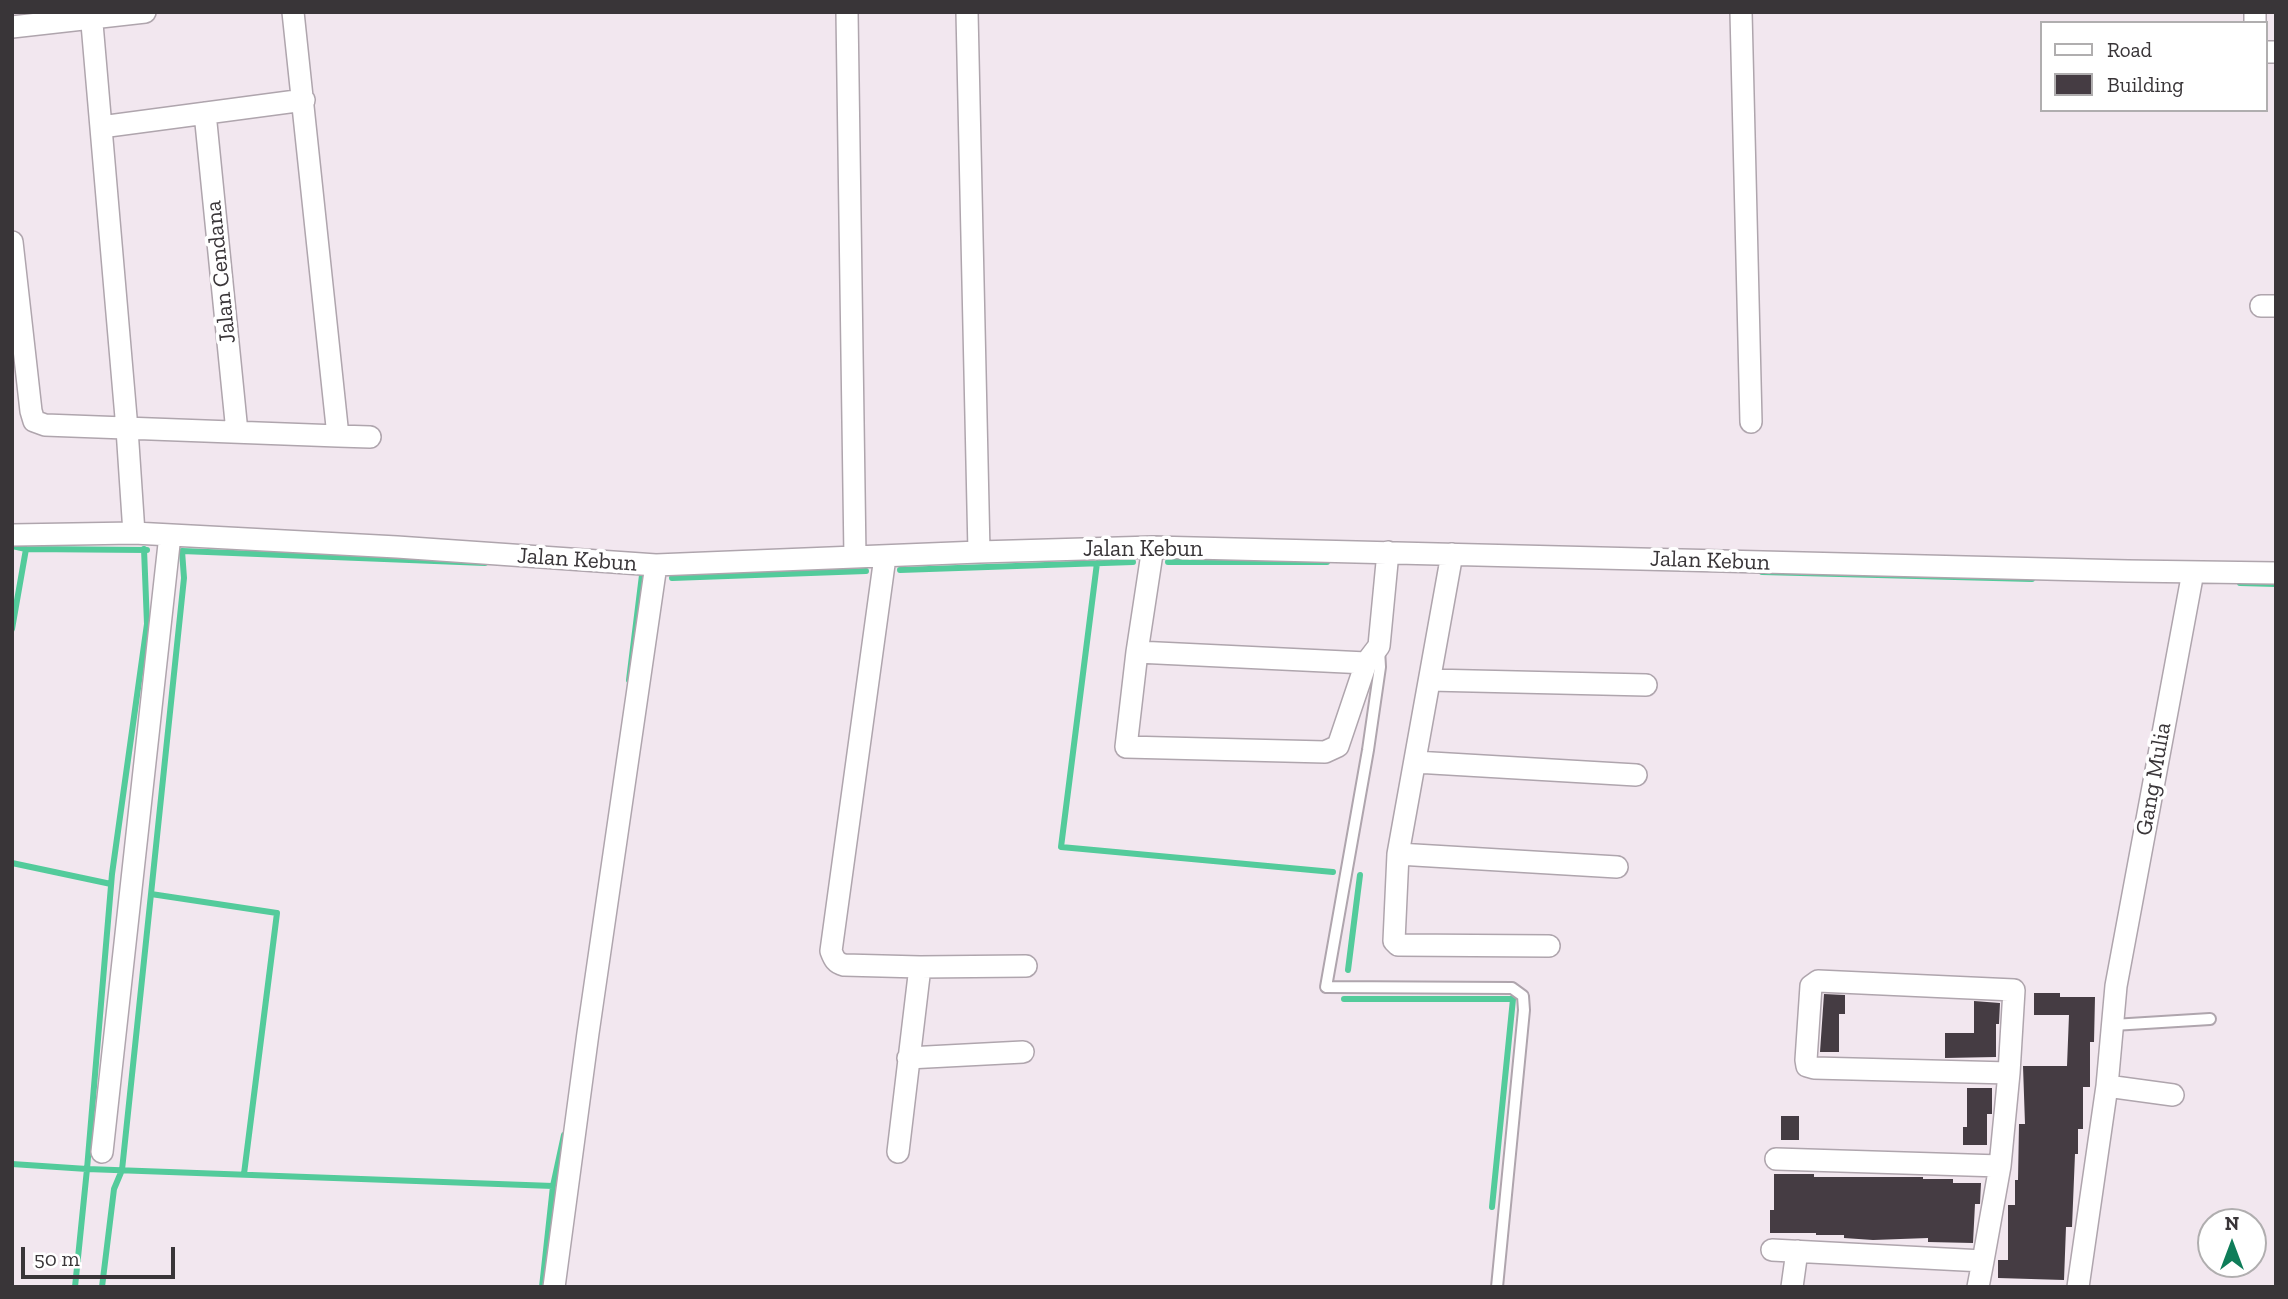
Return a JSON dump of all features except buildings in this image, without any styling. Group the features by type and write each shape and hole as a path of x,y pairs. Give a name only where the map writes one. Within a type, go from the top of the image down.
{"street":[{"path":"12,27 91,15 145,12"},
{"path":"293,12 338,436"},
{"path":"847,12 855,557"},
{"path":"967,12 979,552"},
{"path":"1741,12 1751,422"},
{"path":"91,15 134,533"},
{"path":"101,127 304,100"},
{"name":"Jalan Cendana","path":"205,113 237,432"},
{"path":"12,242 34,421 45,425 127,429 370,437"},
{"name":"Jalan Kebun","path":"12,535 134,533 397,547 656,565 1153,547 2276,573"},
{"path":"102,1152 170,535"},
{"path":"1153,547 1126,747 1325,752 1333,750 1338,746 1372,654 1388,552"},
{"path":"1452,554 1398,854 1393,937 1398,945 1549,946"},
{"path":"885,557 831,951 838,964 844,965 1026,966"},
{"path":"554,1287 656,565"},
{"name":"Gang Mulia","path":"2078,1287 2107,1086 2116,986 2193,572"},
{"path":"1137,652 1372,654"},
{"path":"1430,680 1646,685"},
{"path":"1415,762 1636,775"},
{"path":"1398,854 1617,867"},
{"path":"898,1152 919,967"},
{"path":"1978,1287 2000,1166 2009,1073 2014,990 1818,981 1811,986 1807,1066 2009,1073"},
{"path":"908,1058 1023,1052"},
{"path":"2107,1086 2172,1095"},
{"path":"1776,1159 2000,1166"},
{"path":"1772,1250 1983,1261"},
{"path":"1792,1287 1797,1251"}],"lane":[{"path":"1372,654 1380,667 1326,987 1512,988 1523,996 1524,1010 1497,1287"},
{"path":"2113,1025 2210,1019"}],"waterway":[{"path":"12,546 26,549 12,629"},
{"path":"26,549 147,550"},
{"path":"144,549 147,624 112,874 87,1169 553,1186 542,1287"},
{"path":"244,1174 277,913 151,894 184,578 182,551 485,563"},
{"path":"900,570 1133,562"},
{"path":"1168,562 1327,562"},
{"path":"1097,563 1061,847 1333,872"},
{"path":"672,578 866,571"},
{"path":"1762,572 2032,579"},
{"path":"629,680 642,575"},
{"path":"2240,583 2276,584"},
{"path":"12,863 111,884"},
{"path":"1348,970 1360,875"},
{"path":"102,1287 114,1189 122,1170 151,894"},
{"path":"1344,999 1513,999 1492,1207"},
{"path":"553,1186 564,1135"},
{"path":"12,1164 87,1169 75,1287"}]}
